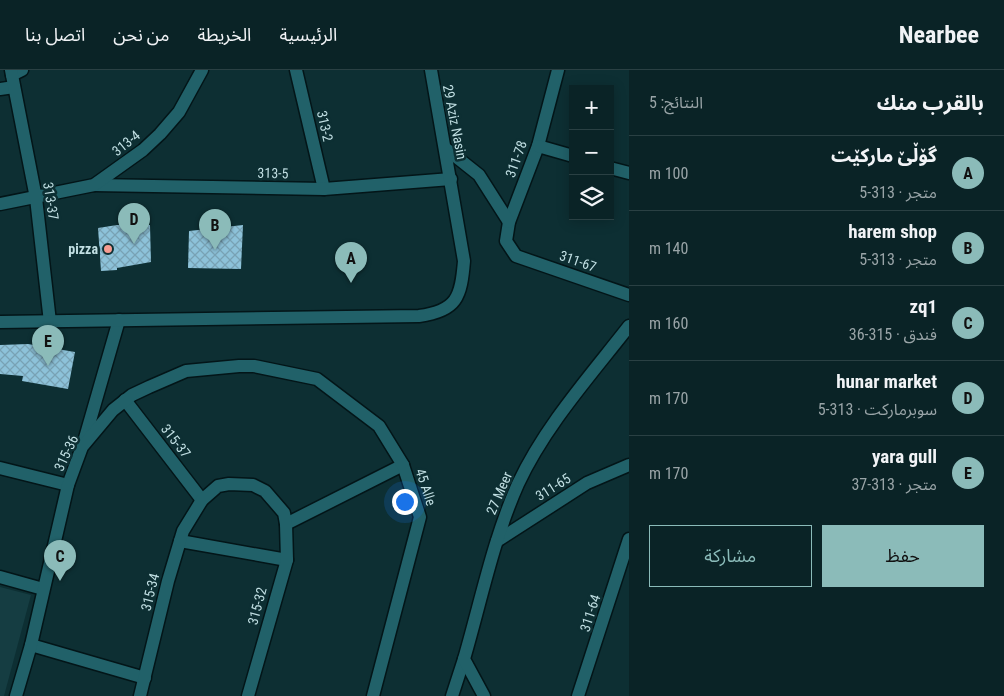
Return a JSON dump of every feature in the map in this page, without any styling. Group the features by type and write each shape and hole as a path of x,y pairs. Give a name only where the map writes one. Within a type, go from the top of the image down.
{"street":[{"name":"313-4","path":"36,198 94,185 143,150 179,112 202,70"},
{"name":"313-2","path":"296,70 324,189"},
{"name":"29 Aziz Nasin","path":"0,322 419,316 445,310 455,301 462,288 464,261 431,70"},
{"name":"311-78","path":"516,256 506,241 509,222 538,146 558,70"},
{"name":"313-37","path":"0,89 15,75"},
{"name":"313-37","path":"15,75 36,198 50,322"},
{"path":"538,146 569,155"},
{"path":"445,148 478,175 509,222"},
{"path":"614,169 629,173"},
{"name":"313-5","path":"94,185 324,189 451,179"},
{"path":"0,204 36,198"},
{"name":"311-67","path":"516,256 629,295"},
{"path":"82,447 119,320"},
{"name":"27 Meer","path":"464,659 497,541 519,482 549,429 629,326"},
{"name":"315-36","path":"16,696 31,645 68,485 82,447 98,426 125,400 186,371 220,366 254,366 317,378"},
{"name":"45 Alle","path":"317,378 379,426 403,465 420,517 373,696"},
{"name":"315-37","path":"125,400 202,500"},
{"path":"286,524 403,465"},
{"name":"311-65","path":"497,541 587,483 629,465"},
{"path":"0,468 68,485"},
{"name":"315-34","path":"140,696 180,541 187,522 202,500 218,486 228,484 253,485 265,491 276,502 284,513 286,524"},
{"name":"315-32","path":"248,696 288,560 286,524"},
{"name":"311-64","path":"578,696 629,539"},
{"path":"180,541 288,560"},
{"path":"0,578 43,589"},
{"path":"31,645 145,678"},
{"path":"452,696 464,659"},
{"path":"464,659 484,696"}],"shaded area":[{"path":"0,587 31,595 4,696 0,696"}],"building":[{"path":"117,225 150,225 151,262 117,268 117,270 101,271 98,228"},
{"path":"243,225 241,269 188,268 189,231"},
{"path":"28,344 75,352 68,389 22,381 23,376 0,374 0,345"}],"place":[{"name":"hunar market","path":"134,244"},
{"name":"pizza","path":"108,249"},
{"name":"harem shop","path":"215,250"},
{"name":"گۆڵێ مارکێت","path":"351,283"},
{"name":"yara gull","path":"48,366"},
{"name":"zq1","path":"60,581"}]}
